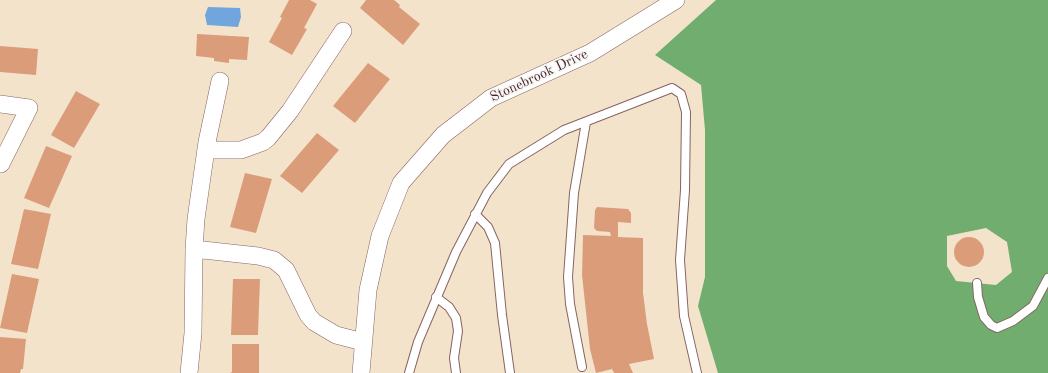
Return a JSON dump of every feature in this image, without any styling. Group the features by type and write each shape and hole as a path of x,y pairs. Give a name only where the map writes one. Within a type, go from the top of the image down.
{"street":[{"name":"Stonebrook Drive","path":"361,373 368,290 380,236 401,183 443,135 491,98 590,53 676,0"},
{"path":"206,150 241,150 262,142 268,138 290,111 344,31"},
{"path":"189,373 193,333 194,249 206,150 220,81"},
{"path":"0,104 29,108 0,164"},
{"path":"194,249 258,256 274,260 286,270 308,315 314,322 336,335 363,342"}],"lane":[{"path":"409,373 418,342 456,252 487,193 509,164 564,130 672,88 681,94 686,112 685,190 680,268 684,316 697,373"},
{"path":"582,367 570,304 568,270 574,193 586,122"},
{"path":"475,214 488,227 495,243 502,315 510,373"},
{"path":"977,282 978,297 984,317 991,325 998,328 1013,321 1033,306 1048,278"},
{"path":"436,297 449,307 456,318 458,331 454,358 456,373"}],"green space":[{"path":"716,0 1048,0 1048,373 718,373 698,306 705,277 705,130 701,85 655,55","holes":["986,228 1007,242 1012,272 996,285 956,281 947,266 947,236"]}],"water":[{"path":"208,7 240,8 241,17 238,27 207,25 205,15"}],"building":[{"path":"289,0 310,0 317,4 304,28 307,29 292,55 269,42 282,18 280,17"},
{"path":"366,0 394,0 400,5 399,7 420,24 403,45 360,8"},
{"path":"197,34 249,37 247,60 229,59 229,63 214,61 214,58 196,56"},
{"path":"0,46 38,49 36,75 0,72"},
{"path":"368,63 390,79 355,123 333,106"},
{"path":"76,91 100,104 74,148 51,135"},
{"path":"317,133 339,150 302,193 280,176"},
{"path":"46,146 72,156 49,208 24,198"},
{"path":"245,173 272,179 256,233 230,227"},
{"path":"597,207 628,209 631,213 631,223 618,222 618,237 643,238 643,293 654,359 629,364 633,373 614,373 612,369 596,373 590,349 582,275 583,235 611,236 610,232 597,231 594,228 595,210"},
{"path":"24,209 51,214 38,269 11,264"},
{"path":"969,237 980,241 984,252 980,263 969,267 958,263 954,252 958,241"},
{"path":"12,274 39,279 27,333 0,328"},
{"path":"233,279 260,279 258,335 231,335"},
{"path":"0,337 26,339 23,369 21,369 20,373 0,373"},
{"path":"232,344 259,344 259,373 230,373 232,372"}]}
